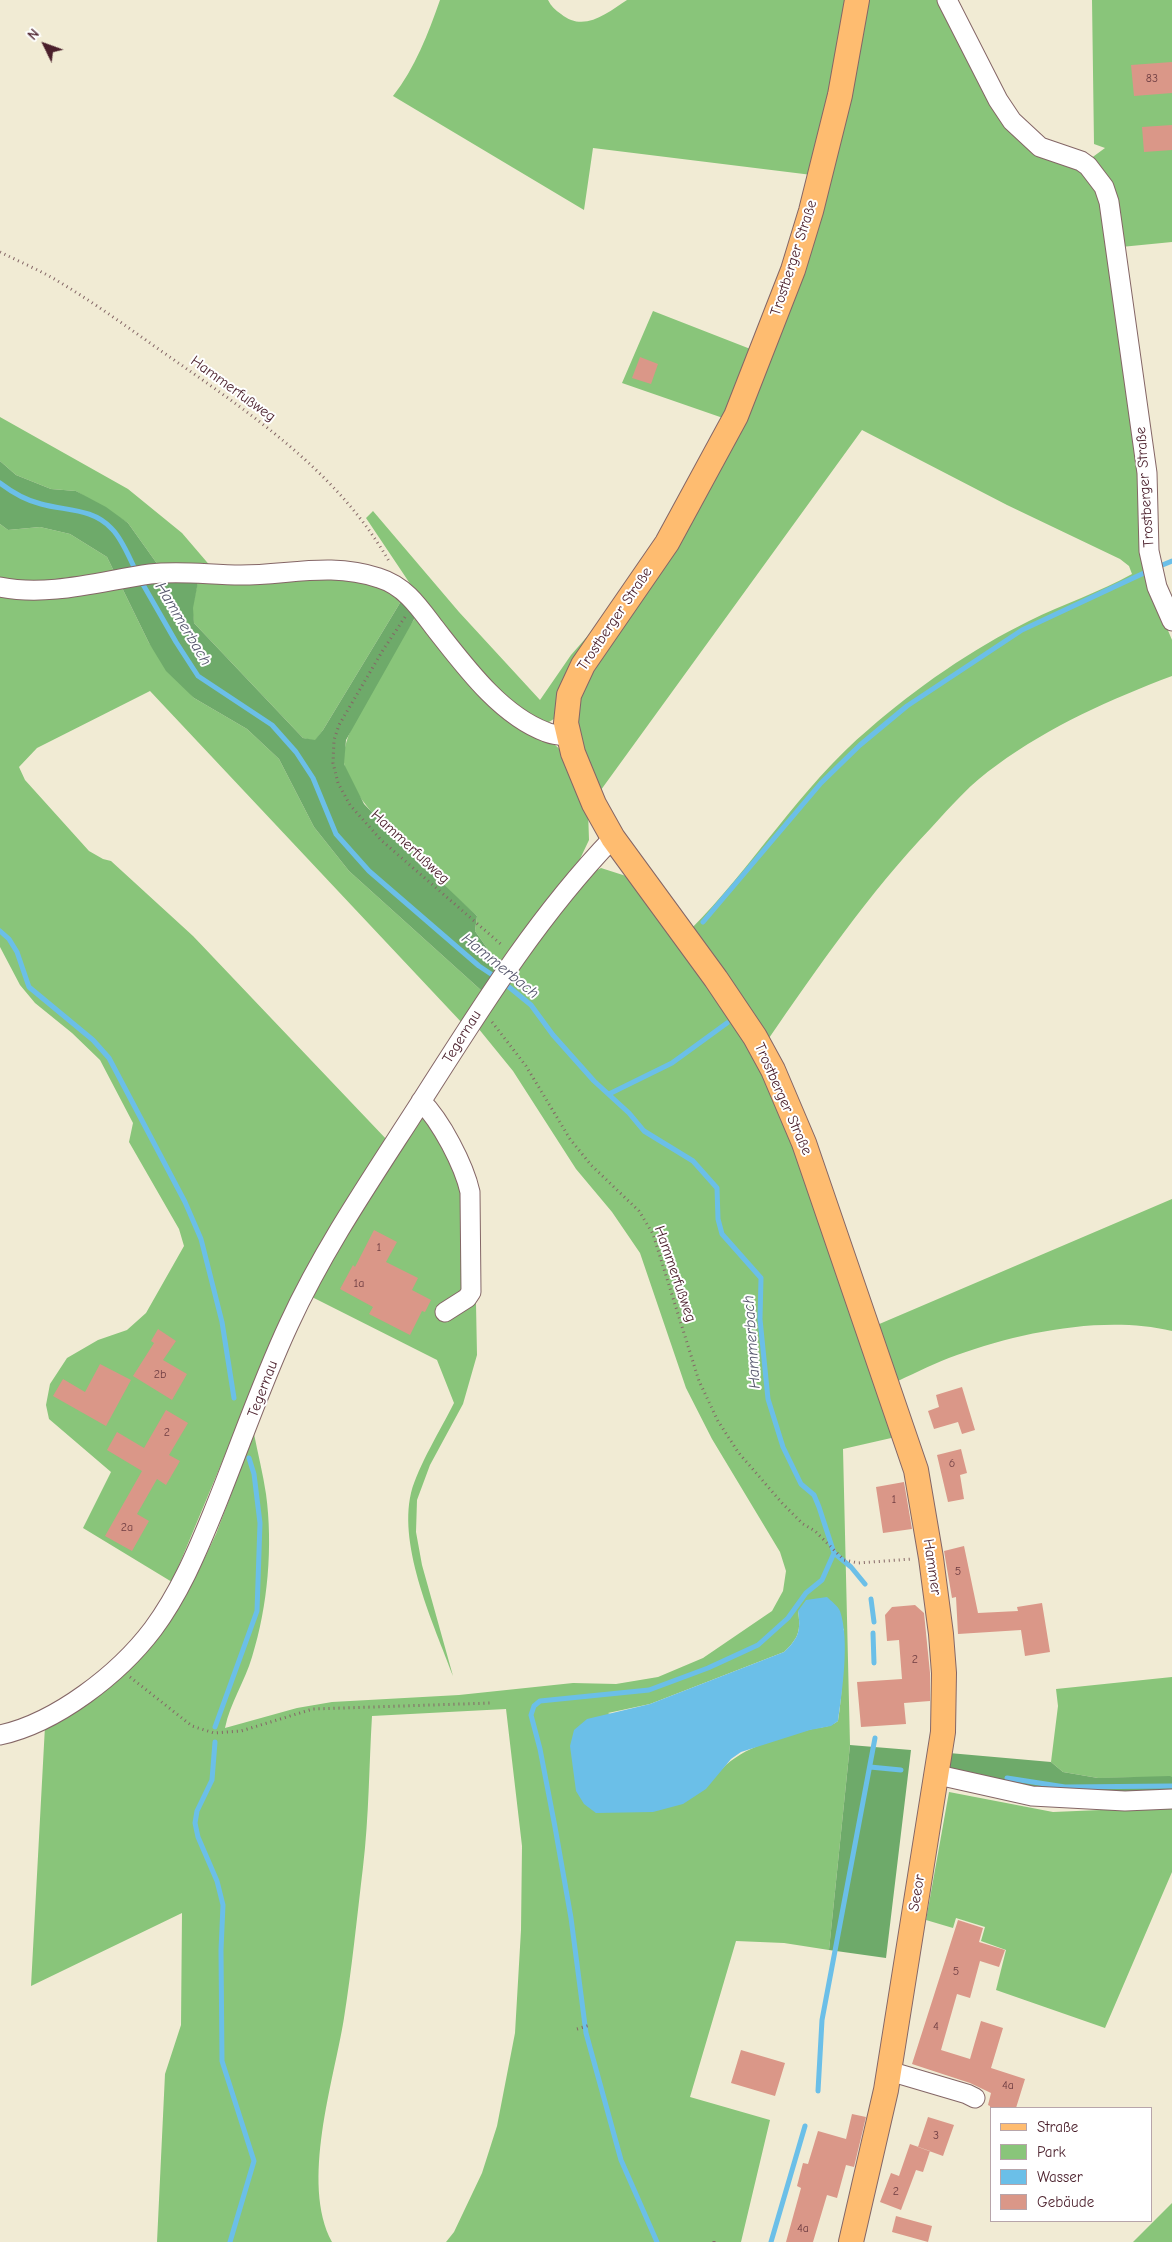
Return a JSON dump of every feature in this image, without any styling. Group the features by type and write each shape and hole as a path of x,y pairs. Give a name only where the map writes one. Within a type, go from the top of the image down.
{"main road":[{"name":"Trostberger Straße","path":"857,0 852,36 828,149 795,262 736,416 667,543 583,666 569,695 566,723 568,737 594,804 613,838 738,1009 773,1070 804,1143 896,1405"},
{"name":"Hammer","path":"896,1405 916,1470 932,1558 944,1672 943,1732 938,1775"},
{"name":"Seeor","path":"851,2242 889,2071 938,1775"}],"street":[{"name":"Trostberger Straße","path":"947,0 981,67 1012,121 1040,147 1081,161 1088,166 1104,187 1113,230 1147,472 1149,551 1157,586 1172,621"},
{"path":"0,587 29,590 67,588 158,573 250,575 338,569 355,571 390,581 415,602 474,678 516,716 546,732 568,737"},
{"name":"Tegernau","path":"0,1735 32,1724 55,1713 82,1696 118,1667 152,1630 182,1582 202,1538 299,1302 346,1219 511,962 552,907 613,838"},
{"path":"421,1101 436,1120 468,1182 470,1192 471,1292 467,1298 445,1312"},
{"path":"938,1775 1032,1796 1125,1801 1172,1799"},
{"path":"889,2071 975,2098"}],"path":[{"name":"Hammerfußweg","path":"0,252 67,287 232,400 271,431 334,486 353,509 391,564"},
{"name":"Hammerfußweg","path":"415,602 383,650 339,725 334,740 333,762 338,783 350,804 381,840 511,962"},
{"name":"Hammerfußweg","path":"485,1002 570,1139 591,1165 638,1211 653,1234 699,1381 718,1421 738,1452 782,1504 803,1524 815,1531 844,1560 858,1563 932,1558"},
{"path":"118,1667 192,1726 214,1733 241,1731 313,1709 491,1703"},
{"path":"578,2029 590,2025"}],"green space":[{"path":"440,0 548,0 559,12 578,22 595,19 627,0 849,0 812,175 593,148 584,210 393,96 408,74 426,38"},
{"path":"865,0 941,0 1008,124 1081,166 1107,209 1164,621 1172,640 1172,676 1082,714 1038,738 1017,751 970,787 908,853 865,904 767,1041 690,930 713,906 821,776 844,752 887,714 945,670 1008,632 1132,574 1129,566 1120,559 1007,505 862,430 598,794 580,754 576,706 599,652 751,396"},
{"path":"1092,0 1172,0 1172,242 1121,247 1090,159 1105,148 1094,144"},
{"path":"653,311 753,350 723,418 622,383"},
{"path":"0,417 128,489 182,533 212,568 158,565 128,523 76,491 51,489 16,475 0,461"},
{"path":"0,461 16,475 51,489 76,491 106,507 128,523 158,565 199,577 193,608 194,623 303,738 315,740 323,730 403,598 417,614 346,740 344,764 364,804 416,858 477,916 475,931 499,965 483,992 349,871 314,827 279,759 247,729 194,698 166,671 149,643 107,557 70,534 40,527 8,530 0,524"},
{"path":"373,511 459,612 540,700 571,655 592,631 557,717 549,722 554,744 565,754 588,810 589,840 580,859 499,965 475,931 477,916 400,844 379,821 349,780 344,763 346,742 355,722 399,643 425,606 366,518"},
{"path":"0,524 8,530 40,527 70,534 107,557 149,643 194,698 247,729 279,759 314,827 349,871 483,992 463,1024 150,691 37,748 19,767 25,780 89,851 111,861 193,936 388,1141 237,1426 172,1582 83,1528 111,1472 49,1419 46,1405 50,1384 67,1358 98,1340 127,1330 146,1313 184,1246 179,1229 129,1142 133,1123 100,1060 72,1033 35,1003 20,985 0,947"},
{"path":"349,574 403,598 315,741 303,738 194,623 192,608 199,577"},
{"path":"601,868 626,876 748,1037 788,1131 900,1436 843,1449 850,1745 829,1950 784,1943 736,1941 690,2097 770,2120 741,2242 446,2242 454,2232 482,2173 497,2126 515,2033 521,1930 522,1846 506,1709 372,1716 367,1829 350,1980 327,2101 319,2162 319,2191 323,2218 332,2242 157,2242 165,2074 181,2025 182,1913 31,1986 45,1726 167,1624 197,1574 216,1534 254,1434 265,1486 268,1514 268,1576 262,1617 249,1666 230,1710 225,1728 297,1708 332,1702 459,1695 573,1683 616,1684 658,1677 703,1658 772,1611 783,1591 786,1571 780,1552 712,1439 686,1388 640,1253 612,1212 576,1169 513,1071 478,1028 512,975 590,874","holes":["798,1611 844,1629 842,1686 838,1721 827,1726 762,1744 741,1754 722,1769 608,1713 650,1704 784,1652 798,1633"]},
{"path":"432,1101 474,1201 477,1355 463,1404 430,1465 417,1500 416,1532 422,1565 453,1676 420,1586 409,1538 408,1515 414,1482 454,1403 437,1360 310,1296 338,1244"},
{"path":"1172,1199 1172,1331 1146,1326 1091,1325 1035,1333 1008,1339 957,1355 898,1381 877,1325"},
{"path":"1172,1677 1172,1777 1098,1778 1063,1772 1051,1762 1058,1706 1056,1689"},
{"path":"850,1745 911,1750 886,1958 829,1950"},
{"path":"949,1753 1051,1762 1063,1772 1098,1778 1170,1776 1172,1777 1172,1794 1048,1792 947,1770"},
{"path":"949,1792 1053,1812 1172,1807 1172,1872 1105,2028 996,1990 1006,1950 981,1941 985,1927 956,1918 953,1928 926,1920"},
{"path":"1172,2203 1172,2242 1133,2242"}],"water":[{"path":"827,1597 840,1611 843,1623 845,1651 838,1721 831,1726 810,1730 741,1752 731,1759 706,1789 683,1804 653,1812 596,1813 584,1804 576,1791 570,1746 574,1730 587,1719 650,1704 784,1652 796,1638 799,1629 798,1611 806,1600"}],"building":[{"path":"1172,62 1172,93 1134,96 1131,65"},
{"path":"1172,125 1172,150 1144,152 1142,127"},
{"path":"640,357 658,364 651,384 632,378"},
{"path":"374,1230 397,1242 386,1262 418,1278 412,1290 431,1300 425,1312 422,1311 410,1335 369,1314 373,1307 340,1289 353,1265 355,1267"},
{"path":"158,1329 176,1341 163,1360 187,1374 172,1400 133,1376 154,1343 151,1341"},
{"path":"100,1364 131,1380 106,1426 53,1396 63,1379 85,1392"},
{"path":"962,1387 975,1430 962,1434 958,1422 934,1429 928,1411 939,1407 936,1395"},
{"path":"166,1410 188,1423 169,1455 180,1461 166,1485 157,1479 137,1514 149,1521 132,1551 105,1536 142,1471 107,1450 117,1432 144,1448"},
{"path":"961,1449 967,1473 960,1475 964,1499 948,1502 937,1455"},
{"path":"904,1482 912,1529 883,1533 876,1487"},
{"path":"964,1546 978,1613 1018,1611 1017,1607 1042,1603 1050,1652 1025,1656 1021,1630 958,1634 956,1597 952,1598 944,1551"},
{"path":"915,1605 924,1613 930,1673 930,1701 904,1703 906,1724 861,1727 857,1682 902,1679 899,1640 887,1641 885,1615 892,1607"},
{"path":"958,1920 983,1928 979,1942 1005,1950 999,1967 980,1961 970,1998 957,1994 941,2050 970,2059 981,2021 1003,2028 991,2068 1025,2079 1016,2107 990,2107 988,2105 991,2093 970,2083 912,2064"},
{"path":"741,2050 785,2063 775,2096 731,2083"},
{"path":"852,2114 866,2117 854,2167 846,2165 837,2198 827,2195 813,2242 786,2242 801,2188 797,2186 803,2163 808,2164 818,2131 846,2139"},
{"path":"928,2117 954,2125 943,2156 918,2147"},
{"path":"910,2144 930,2151 923,2172 916,2170 901,2210 880,2202 891,2173 899,2176"},
{"path":"896,2216 932,2226 928,2242 892,2232"}],"waterway":[{"name":"Hammerbach","path":"0,483 14,493 30,500 79,511 105,522 120,539 137,573"},
{"path":"1160,566 1172,561"},
{"path":"703,922 821,783 860,745 907,706 1022,630 1144,573"},
{"name":"Hammerbach","path":"141,581 198,676 272,725 296,752 313,778 336,834 369,871 479,966 497,978"},
{"path":"0,931 9,939 17,952 29,987 93,1040 109,1058 185,1202 201,1239 222,1322 234,1398"},
{"name":"Hammerbach","path":"504,983 531,1005 553,1035 594,1081 629,1113 644,1131 693,1161 717,1188 718,1219 722,1234 761,1278 760,1319 768,1399 783,1447 801,1484 814,1495 834,1553 851,1567 865,1584"},
{"path":"609,1094 672,1063 727,1023"},
{"path":"215,1727 257,1611 260,1523 254,1474 249,1458"},
{"path":"657,2242 621,2160 586,2033 571,1918 540,1749 531,1715 534,1706 540,1701 649,1690 708,1668 758,1645 788,1618 806,1593 822,1580 834,1553"},
{"name":"Hammerbach","path":"871,1599 874,1622"},
{"name":"Hammerbach","path":"873,1633 874,1663"},
{"path":"818,2091 822,2020 875,1738"},
{"path":"215,1742 212,1780 197,1811 195,1823 198,1837 217,1881 223,1905 221,1950 222,2061 254,2161 230,2242"},
{"path":"870,1767 901,1770"},
{"path":"1007,1778 1065,1787 1172,1786"},
{"path":"771,2242 805,2126"}]}
